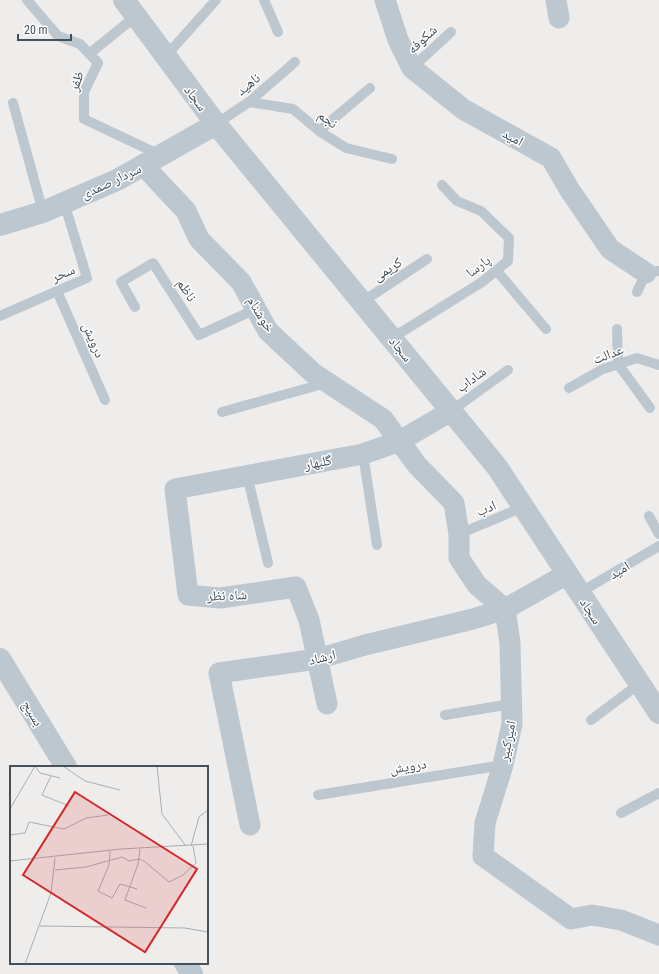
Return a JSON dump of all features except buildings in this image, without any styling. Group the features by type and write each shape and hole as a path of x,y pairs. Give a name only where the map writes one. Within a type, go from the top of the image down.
{"street":[{"name":"امید","path":"386,0 398,40 412,68 463,109 551,158 569,189 610,249 652,272"},
{"name":"سجاد","path":"130,8 216,124 497,467 659,713"},
{"name":"سردار صمدی","path":"0,225 43,212 117,180 216,124"},
{"name":"خوشنام","path":"153,161 186,211 199,239 241,282 268,330 313,373 383,419 400,440"},
{"name":"گلبهار","path":"175,489 363,454 400,440 451,411"},
{"path":"400,440 417,465 454,503 459,534 458,558 477,585 505,609"},
{"name":"شاه نظر","path":"175,489 188,595 220,598 296,587 309,620 317,659"},
{"name":"ارشاد","path":"250,825 219,673 317,659 365,645 473,619 505,609 567,574"},
{"name":"امیرکبیر","path":"505,609 510,643 512,724 503,765 485,823 483,856 570,919 592,915 621,920 659,935"},
{"name":"بسیج","path":"0,659 65,766"},
{"path":"317,659 326,704"},
{"path":"186,964 192,974"}],"lane":[{"name":"ظفر","path":"27,0 58,36 80,44 98,63 84,92 84,119 142,144 153,161"},
{"path":"165,56 216,0"},
{"path":"264,0 278,32"},
{"path":"89,54 130,8"},
{"name":"شکوفه","path":"412,68 451,32"},
{"name":"ناهید","path":"216,124 249,102 295,62"},
{"path":"319,131 370,88"},
{"name":"نجم","path":"249,102 293,109 319,131 346,148 392,159"},
{"path":"13,103 43,212"},
{"name":"پارسا","path":"392,338 482,282 508,261 509,238 481,210 457,201 442,185"},
{"name":"سحر","path":"0,316 87,278 64,202"},
{"name":"کریمی","path":"362,302 427,260"},
{"name":"ناظم","path":"135,307 121,282 153,263 199,335 256,309"},
{"path":"496,270 546,329"},
{"name":"امید","path":"637,292 652,272"},
{"name":"درویش","path":"57,290 105,400"},
{"path":"617,328 618,364 650,408"},
{"name":"عدالت","path":"569,388 604,369 637,358 659,365"},
{"name":"شاداب","path":"451,411 508,370"},
{"path":"222,412 328,382"},
{"path":"363,454 377,545"},
{"path":"247,475 268,563"},
{"name":"ادب","path":"459,534 523,507"},
{"path":"649,516 659,534"},
{"name":"امید","path":"579,593 659,546"},
{"path":"591,720 639,684"},
{"path":"445,715 512,704"},
{"name":"درویش","path":"318,795 503,765"},
{"path":"620,813 659,793"}]}
